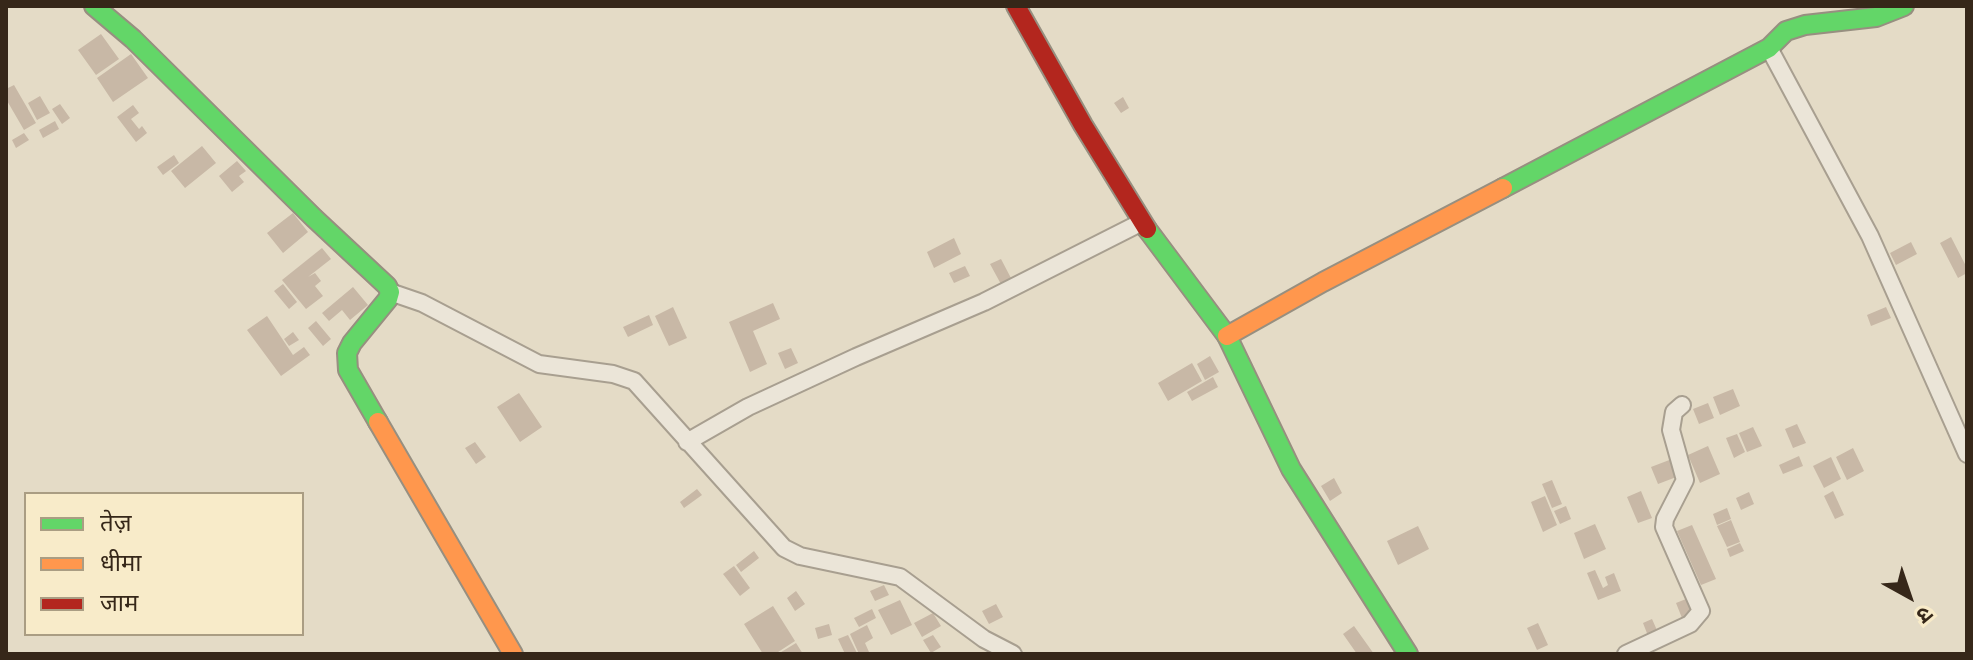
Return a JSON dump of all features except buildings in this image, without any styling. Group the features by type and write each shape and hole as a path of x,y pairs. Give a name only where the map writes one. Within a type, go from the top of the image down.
{"street":[{"path":"1016,6 1142,222 1227,336 1291,469 1408,654"},
{"path":"1227,336 1336,275 1769,48 1786,31 1805,25 1876,17 1904,6"},
{"path":"102,9 390,292 422,303 539,364 634,381 791,553 900,577 984,639 1013,654"},
{"path":"1769,48 1870,236 1967,454"},
{"path":"687,442 748,407 984,302 1142,222"},
{"path":"390,292 388,299 352,343 346,360 348,370 513,654"},
{"path":"1626,654 1690,624 1701,611 1664,527 1685,480 1671,430 1674,412 1682,405"}],"traffic: fast":[{"path":"94,6 133,39 387,286 390,292 388,299 347,353 348,370 378,422"},
{"path":"1503,188 1769,48 1786,31 1805,25 1876,17 1904,6"},
{"path":"1147,229 1227,336 1291,469 1408,654"}],"traffic: slow":[{"path":"1227,336 1503,188"},
{"path":"378,422 513,654"}],"traffic: jam":[{"path":"1016,6 1083,125 1147,229"}]}
